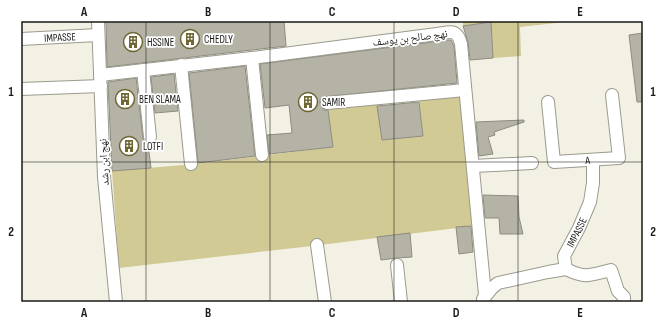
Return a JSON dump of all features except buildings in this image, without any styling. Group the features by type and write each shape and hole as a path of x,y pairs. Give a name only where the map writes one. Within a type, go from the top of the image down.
{"street":[{"name":"نهج ابن رشد","path":"98,21 104,177 116,302"},
{"name":"نهج صالح بن يوسف","path":"21,89 101,80 143,70 252,58 454,32 460,37 461,44 484,299"},
{"name":"IMPASSE","path":"21,39 98,34"},
{"path":"252,58 262,155"},
{"path":"181,65 192,164"},
{"path":"143,70 150,137"},
{"path":"327,103 465,90"},
{"name":"A","path":"548,102 554,162 619,158 612,95"},
{"name":"IMPASSE","path":"566,269 564,256 590,202 593,183 593,160"},
{"path":"473,166 532,163"},
{"path":"317,245 325,302"},
{"path":"397,265 401,302"},
{"path":"484,299 498,284 566,269 576,274 585,276 611,270 618,290 624,297 624,302"}],"shaded area":[{"path":"463,21 574,21 520,27 521,56 493,58 491,23 463,26"},
{"path":"457,95 462,101 473,226 119,268 112,171 195,164 333,147 328,108 377,103 382,140 423,136 419,98"}],"place":[{"name":"CHEDLY","path":"190,39"},
{"name":"HSSINE","path":"133,42"},
{"name":"BEN SLAMA","path":"125,99"},
{"name":"SAMIR","path":"308,102"},
{"name":"LOTFI","path":"129,146"}]}
